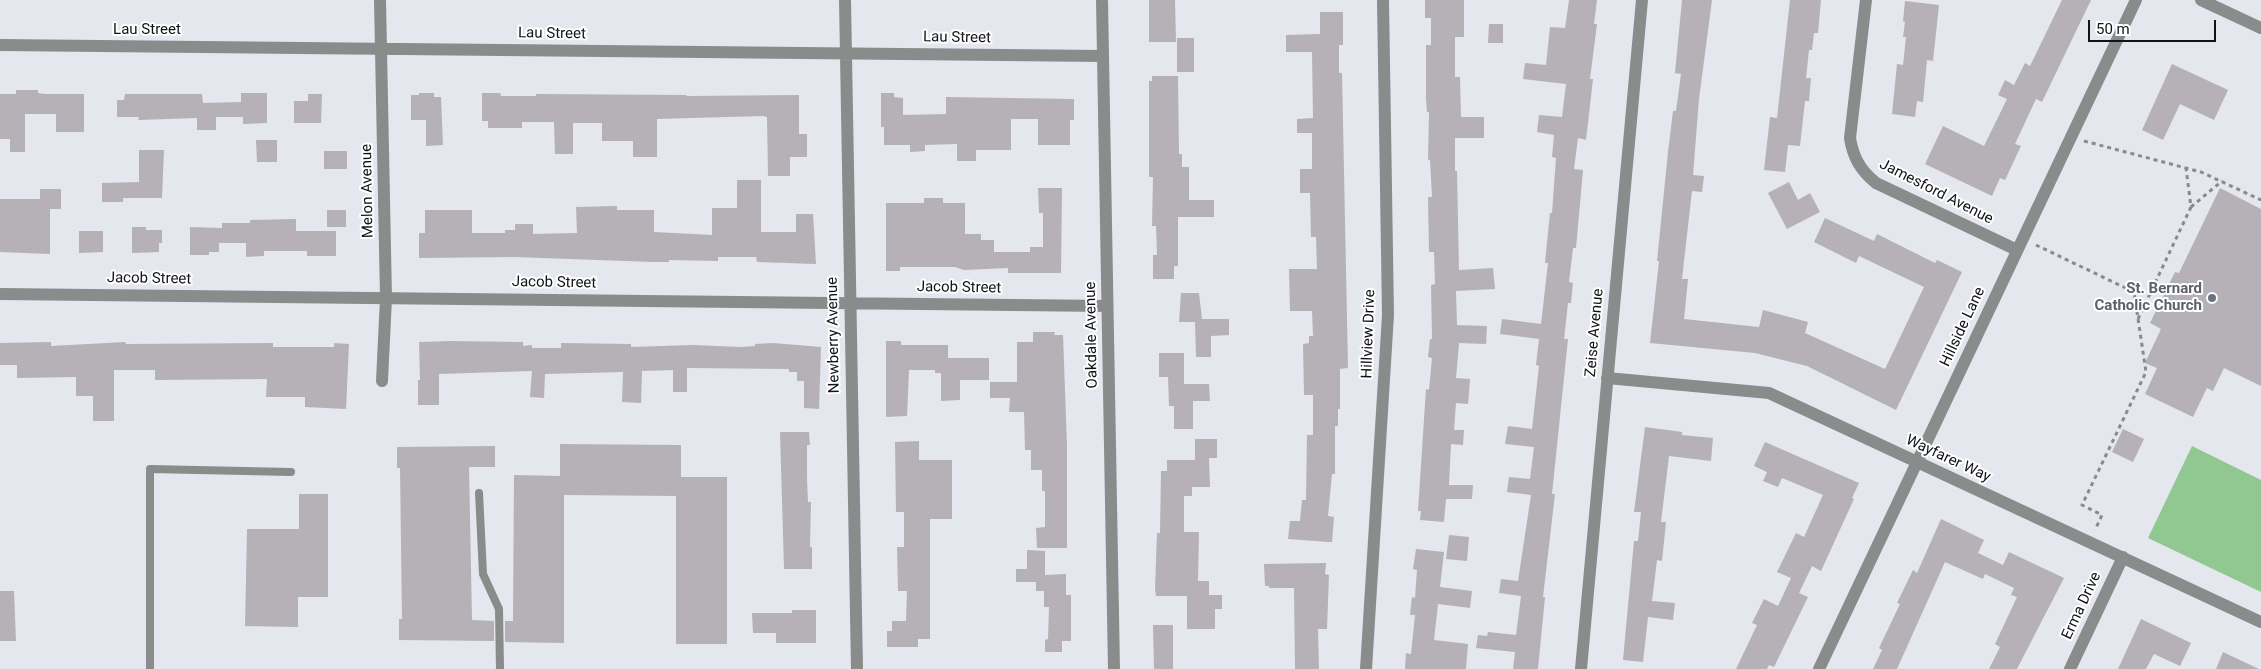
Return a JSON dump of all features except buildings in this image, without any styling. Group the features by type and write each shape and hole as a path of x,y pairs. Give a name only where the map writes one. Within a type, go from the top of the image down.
{"street":[{"name":"Melon Avenue","path":"380,0 386,298 382,381"},
{"name":"Newberry Avenue","path":"844,0 857,669"},
{"name":"Oakdale Avenue","path":"1102,0 1114,669"},
{"name":"Hillview Drive","path":"1366,669 1388,315 1382,0"},
{"name":"Zeise Avenue","path":"1581,669 1642,0"},
{"name":"Jamesford Avenue","path":"1866,0 1850,138 1853,152 1860,167 1876,183 2020,245"},
{"name":"Hillside Lane","path":"1820,669 2136,0"},
{"path":"2201,0 2261,28"},
{"name":"Lau Street","path":"0,45 1103,56"},
{"name":"Jacob Street","path":"0,294 1107,306"},
{"name":"Wayfarer Way","path":"1607,378 1769,393 2261,622"},
{"name":"Erma Drive","path":"2070,669 2123,557"}],"lane":[{"path":"150,669 150,469 291,472"},
{"path":"479,493 483,574 499,609 500,669"}],"path":[{"path":"2072,135 2091,144 2201,172 2261,200"},
{"path":"2186,168 2191,207"},
{"path":"2138,319 2191,207 2222,181"},
{"path":"2020,245 2134,292 2146,372 2082,505 2102,515 2090,542"}],"green space":[{"path":"2192,446 2261,480 2261,592 2148,538"}],"place":[{"name":"St. Bernard Catholic Church","path":"2212,298"}]}
